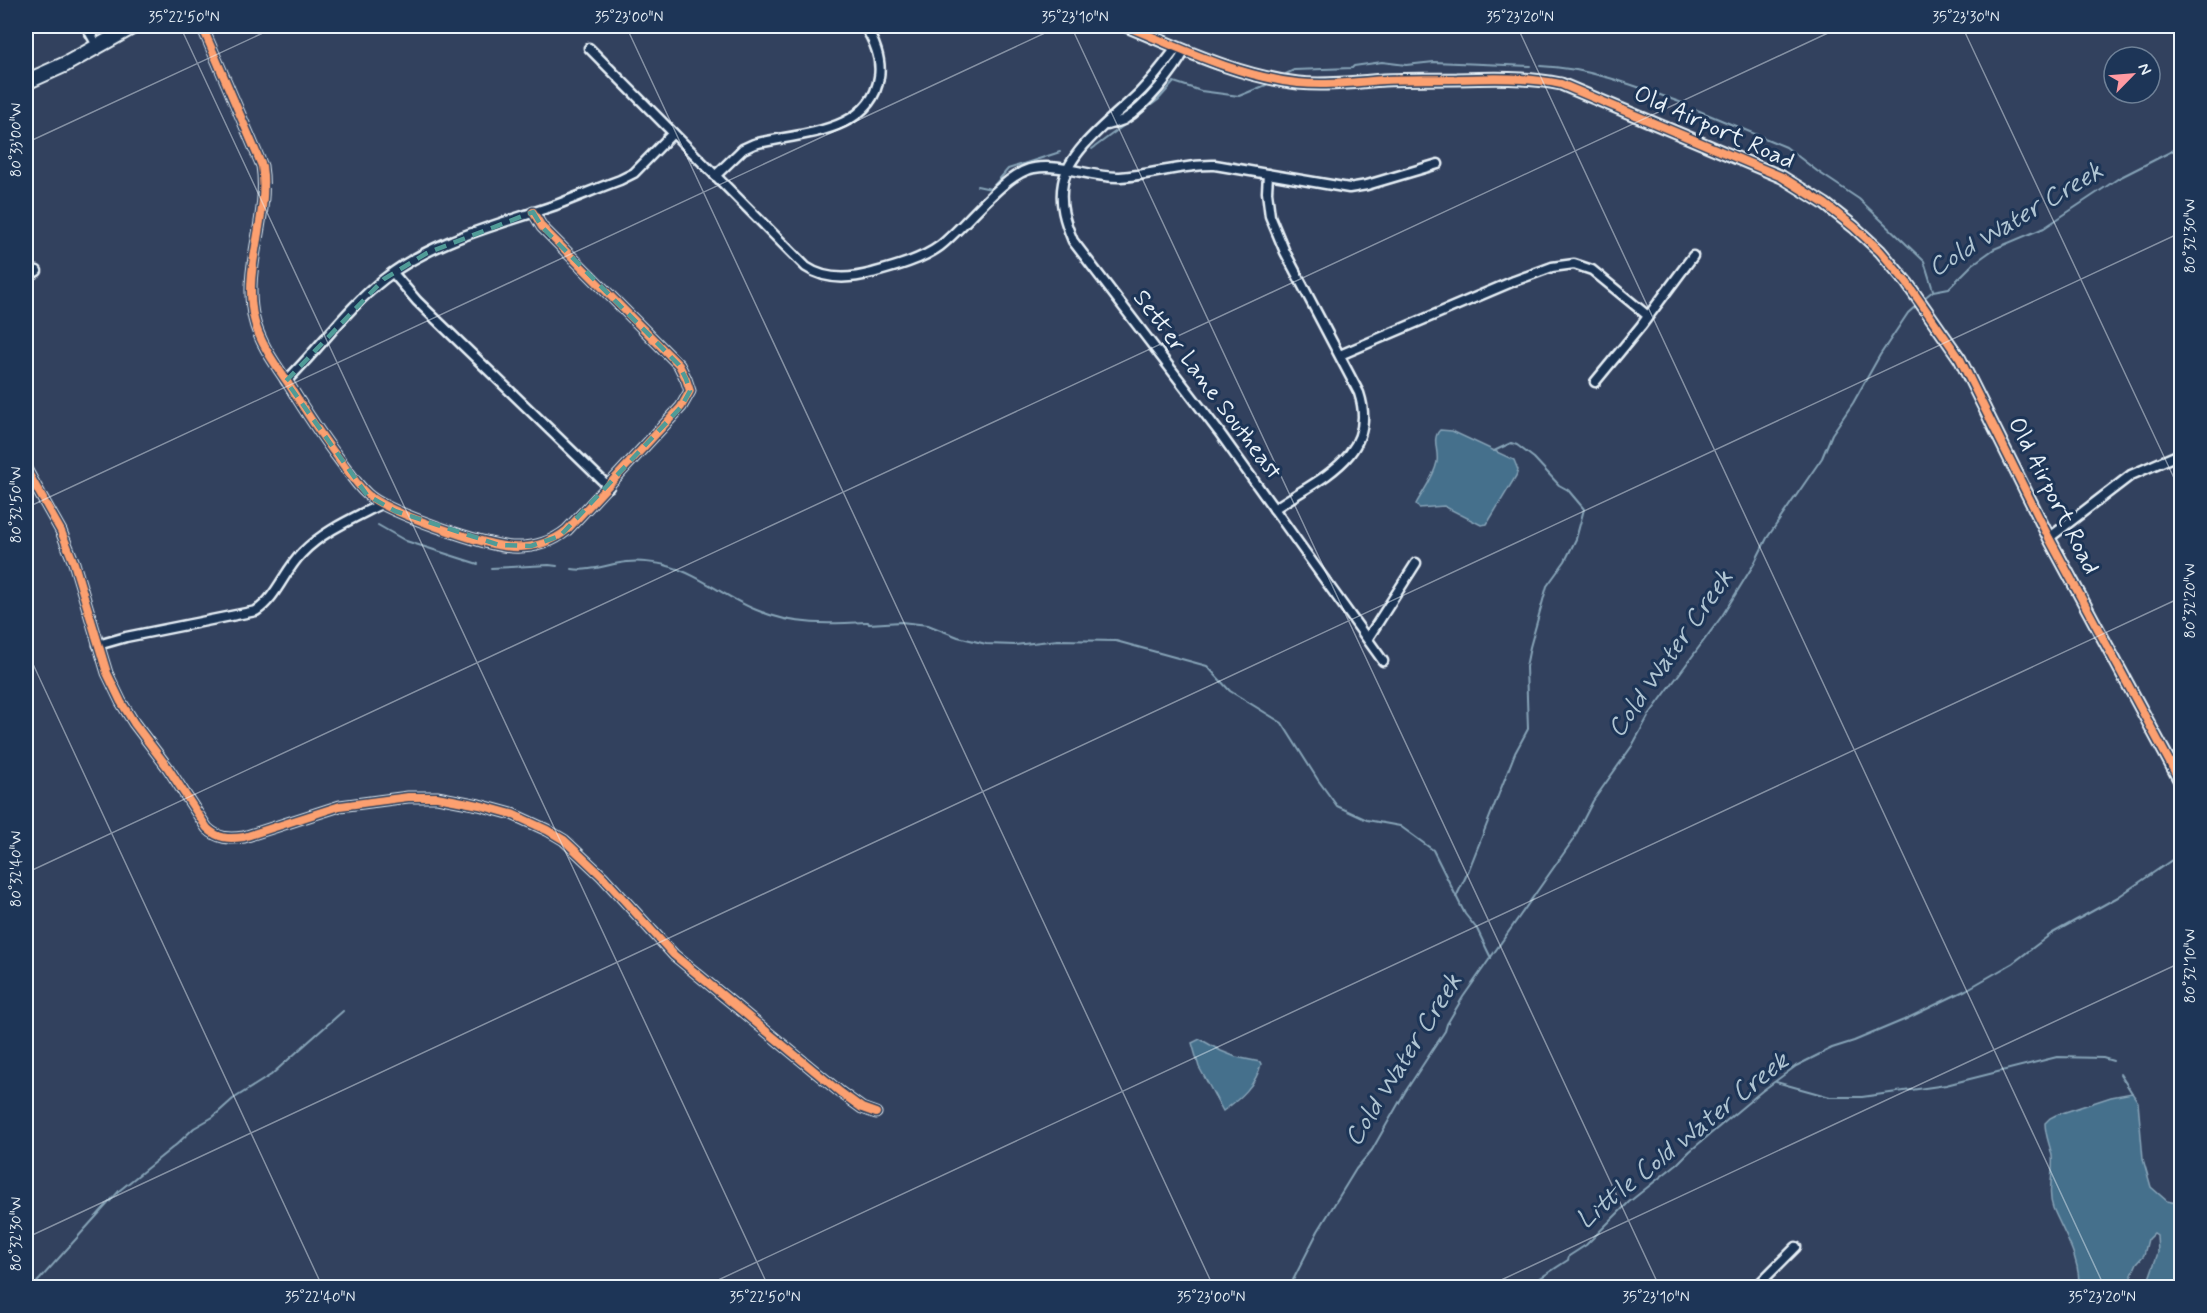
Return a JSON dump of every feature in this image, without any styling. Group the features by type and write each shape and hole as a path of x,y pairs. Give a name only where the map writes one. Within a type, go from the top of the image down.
{"main road":[{"path":"26,82 98,47 134,26"}],"street":[{"path":"86,26 98,47"},
{"path":"202,26 262,166 263,203 251,270 250,298 254,321 260,337 319,433 368,495 405,515 499,545 531,546 560,536 609,487 681,407 690,391 678,365 542,227 533,212"},
{"path":"715,177 743,149 754,144 837,125 862,111 878,85 880,74 875,46 864,26"},
{"name":"Old Airport Road","path":"1126,26 1221,65 1267,78 1299,83 1348,84 1385,80 1509,78 1561,84 1782,177 1825,204 1880,251 1907,283 1960,359 2049,538 2181,785"},
{"path":"589,48 806,267 815,273 840,278 883,270 939,247 999,190 1025,171 1034,168 1067,169 1100,176 1121,177 1197,164 1239,168 1348,188 1367,185 1438,164"},
{"name":"Setter Lane Southeast","path":"1181,49 1171,72 1142,104 1125,119 1104,127 1081,149 1067,169 1062,196 1063,217 1073,241 1136,321 1368,638 1383,662"},
{"path":"286,381 306,362 355,306 393,273 427,253 470,234 620,180 634,172 673,133"},
{"path":"1268,174 1267,192 1270,216 1286,252 1359,393 1364,418 1360,437 1344,463 1274,509"},
{"path":"1595,382 1693,256"},
{"path":"1340,355 1514,281 1552,267 1574,264 1592,270 1648,316"},
{"path":"26,277 37,271"},
{"path":"393,273 417,301 609,487"},
{"path":"2049,538 2131,475 2181,453"},
{"path":"26,469 74,563 107,673 125,709 168,768 207,828 215,836 244,837 340,806 408,798 436,797 513,814 564,840 602,876 675,955 840,1092 862,1108 876,1113"},
{"path":"98,645 126,637 256,611 269,600 293,562 312,543 381,504"},
{"path":"1368,638 1416,563"},
{"path":"1755,1287 1796,1247"}],"highlighted area":[{"path":"533,212 542,227 679,365 690,391 681,407 560,536 531,546 499,545 395,511 367,495 286,381 384,279 427,253"}],"water":[{"path":"1440,430 1452,431 1514,460 1518,470 1516,476 1487,524 1481,525 1444,506 1419,508 1416,504 1436,468 1436,437"},
{"path":"1200,1039 1221,1051 1261,1064 1259,1072 1246,1091 1223,1111 1199,1067 1192,1043"},
{"path":"2132,1093 2138,1102 2143,1159 2151,1187 2167,1201 2181,1204 2181,1287 2146,1287 2158,1253 2157,1235 2154,1233 2148,1239 2144,1255 2132,1274 2133,1287 2079,1287 2074,1256 2051,1202 2052,1156 2045,1123 2056,1115 2111,1097"}],"waterway":[{"path":"1286,74 1294,70 1352,68 1382,62 1406,65 1434,62 1530,66"},
{"path":"1540,66 1595,74 1682,103"},
{"path":"1092,149 1158,100 1174,82 1201,91 1239,96 1266,85"},
{"path":"1697,110 1786,147 1859,199 1924,261 1933,290"},
{"name":"Cold Water Creek","path":"1923,299 1933,291 1949,288 1973,264 1994,249 2044,228 2119,178 2182,146"},
{"path":"977,186 991,189 1008,169 1060,152"},
{"name":"Cold Water Creek","path":"1289,1288 1318,1231 1356,1169 1372,1150 1405,1092 1445,1031 1463,997 1573,840 1593,801 1632,746 1649,715 1722,616 1767,538 1822,458 1832,434 1853,403 1880,355 1908,313 1917,305"},
{"path":"1456,897 1515,753 1528,729 1526,667 1530,647 1547,586 1565,561 1576,539 1584,509 1568,490 1559,485 1534,458 1517,445 1511,443 1494,451"},
{"path":"378,525 406,541 478,564"},
{"path":"572,569 592,569 627,562 653,563 680,570 747,606 772,616 799,622 868,622 869,624 901,622 928,625 958,637 986,644 1015,645 1058,640 1116,641 1207,666 1230,691 1282,723 1337,806 1367,820 1400,826 1433,850 1465,914 1477,929 1491,958"},
{"path":"491,568 557,566"},
{"name":"Little Cold Water Creek","path":"1525,1288 1568,1260 1569,1256 1586,1245 1629,1202 1762,1091 1796,1066 1832,1048 1904,1020 1966,990 2013,963 2051,934 2118,897 2182,853"},
{"path":"32,1288 120,1190 194,1128 271,1075 343,1011"},
{"path":"1776,1082 1830,1097 1862,1097 1946,1085 2057,1057 2103,1058 2113,1061"},
{"path":"2120,1074 2132,1093"}],"cycle path":[{"path":"202,26 262,166 262,204 253,261 251,300 256,328 268,352 325,440 367,494 394,510 437,527 481,541 512,547 541,544 567,530 681,407 690,391 679,365 542,227 533,212"},
{"path":"1126,26 1232,68 1298,83 1331,84 1496,78 1561,84 1782,177 1825,204 1880,251 1907,283 1960,359 2049,538 2182,785"},
{"path":"26,469 61,531 74,563 107,673 121,702 211,832 224,837 244,837 340,806 408,797 437,797 512,814 564,840 602,876 674,955 840,1092 862,1108 876,1113"}]}
